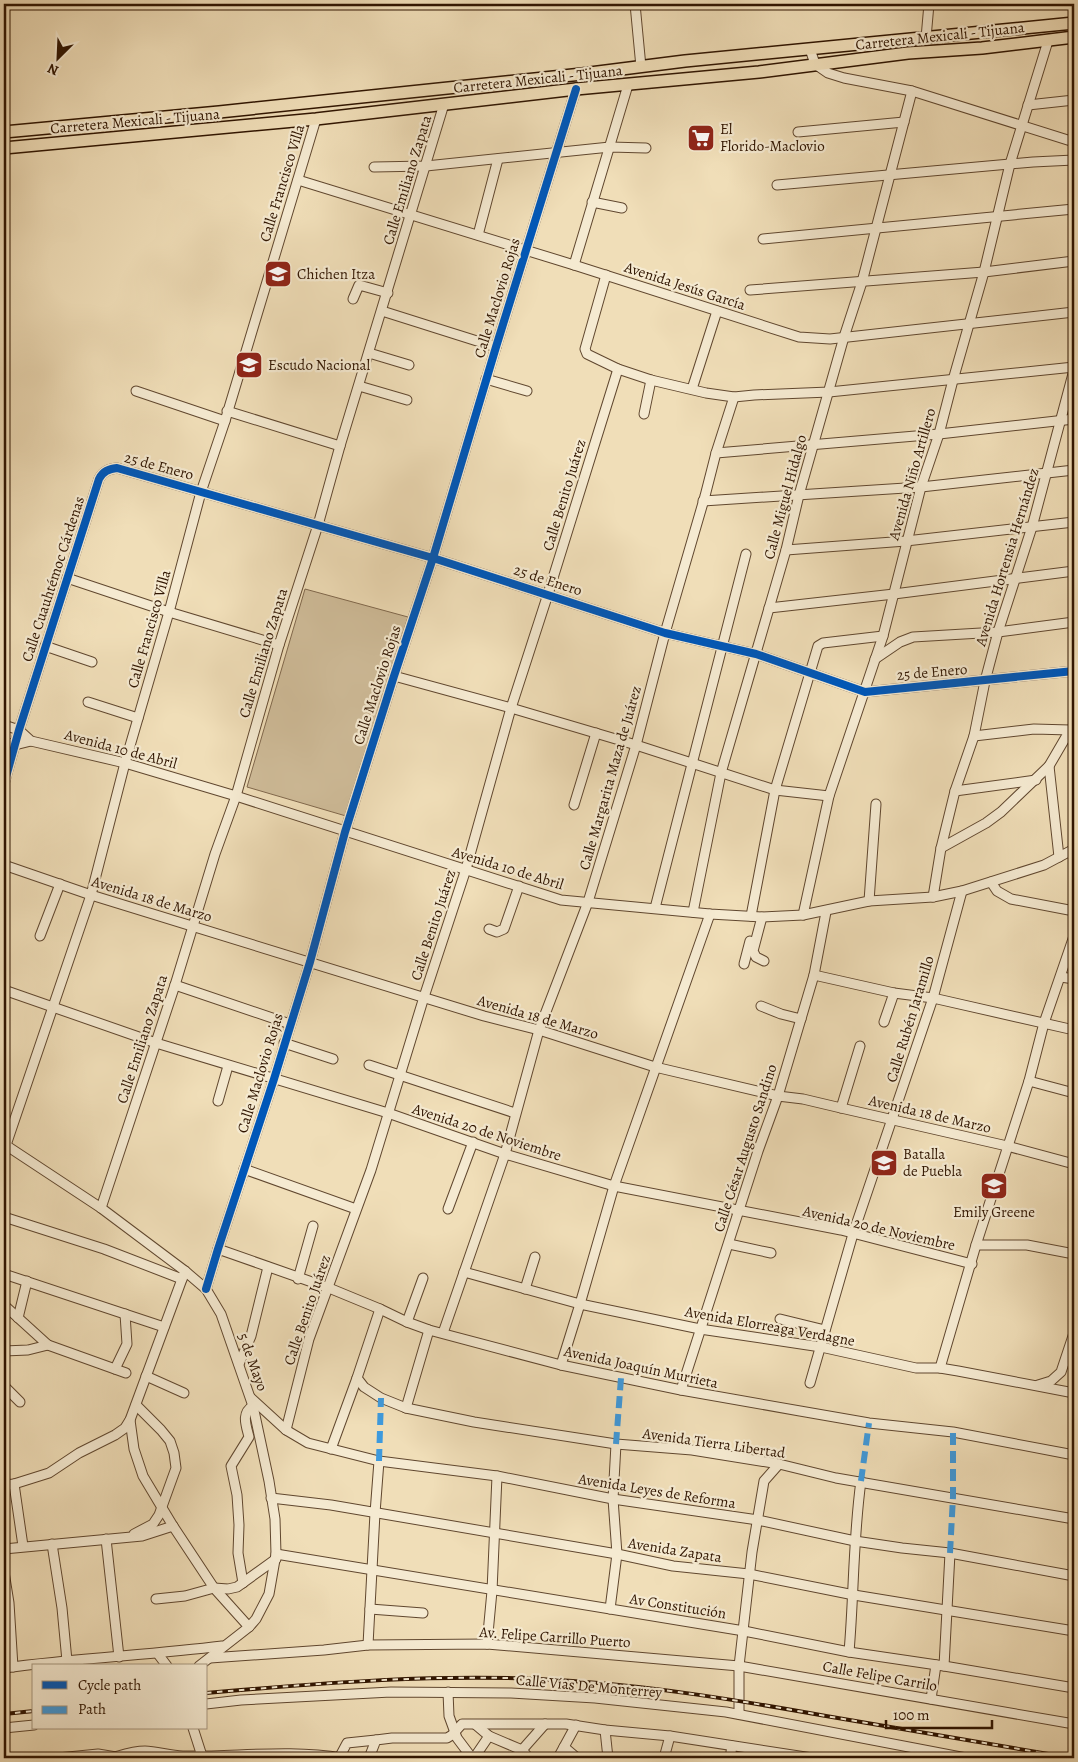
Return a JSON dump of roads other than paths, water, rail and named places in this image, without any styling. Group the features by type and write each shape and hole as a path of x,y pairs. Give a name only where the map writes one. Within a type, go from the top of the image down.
{"main road":[{"name":"Carretera Mexicali - Tijuana","path":"4,132 219,112 1074,23"},
{"name":"Carretera Mexicali - Tijuana","path":"4,148 316,118 576,89 760,72 908,53 982,48 1074,38"}],"street":[{"path":"635,4 641,67"},
{"path":"926,38 929,4"},
{"name":"Avenida Niño Artillero","path":"804,915 829,796 883,636 906,541 921,487 940,434 952,380 984,272 1010,164 1048,41"},
{"path":"810,49 815,64 828,73 844,78 912,91 1074,142"},
{"path":"574,265 628,85"},
{"name":"Calle Maclovio Rojas","path":"206,1289 274,1079 310,962 345,832 433,558 486,379 576,89"},
{"name":"Calle Miguel Hidalgo","path":"692,912 721,774 786,550 799,495 844,337 862,282 912,91"},
{"path":"1028,105 1074,100"},
{"name":"Calle Emiliano Zapata","path":"101,1208 194,926 215,854 236,796 279,644 318,525 340,446 444,104"},
{"name":"Calle Francisco Villa","path":"5,1144 92,894 125,763 169,612 201,492 225,421 316,118"},
{"path":"798,132 904,122"},
{"path":"374,167 426,166 610,146 646,148"},
{"path":"478,235 498,159"},
{"path":"777,185 1074,160"},
{"name":"Avenida Jesús García","path":"298,180 800,337 830,339 1074,312"},
{"path":"592,202 622,208"},
{"path":"763,239 1074,209"},
{"path":"750,290 984,272 1074,261"},
{"path":"606,275 585,349 586,354 618,369 651,380 706,393 734,397 754,394 829,392 1074,369"},
{"path":"352,299 360,285 388,293"},
{"path":"692,389 717,311"},
{"path":"382,312 496,347"},
{"path":"369,353 409,364"},
{"name":"Calle Benito Juárez","path":"286,1430 310,1339 371,1170 424,997 466,869 511,708 618,369"},
{"name":"Avenida Hortensia Hernández","path":"933,897 941,848 955,792 974,736 985,681 998,632 1032,527 1074,369"},
{"path":"486,379 527,391"},
{"path":"644,414 651,380"},
{"path":"359,386 407,400"},
{"path":"136,391 225,421"},
{"name":"Calle Margarita Maza de Juárez","path":"443,1333 505,1154 540,1030 588,902 636,745 665,633 716,452 734,397"},
{"path":"227,411 340,446"},
{"path":"716,452 940,434 1074,419"},
{"name":"25 de Enero","path":"105,471 117,468 433,558 665,633 756,654 865,692 1074,671"},
{"path":"703,501 921,487 1074,470"},
{"name":"Calle Cuauhtémoc Cárdenas","path":"4,784 67,578 99,479 105,471"},
{"path":"786,550 906,541 1074,522"},
{"path":"655,908 746,554"},
{"path":"769,608 1074,571"},
{"path":"67,578 169,612 279,644"},
{"path":"876,658 900,642 913,638 998,632 1074,622"},
{"path":"744,964 756,916 775,790 809,672 820,644 883,636"},
{"path":"46,646 92,662"},
{"path":"394,676 596,733 775,790 829,796"},
{"path":"88,702 138,718"},
{"path":"4,725 19,730 31,740"},
{"path":"974,736 1034,729 1072,729"},
{"path":"941,848 986,823 1001,812 1049,766 1072,729"},
{"path":"574,805 596,733"},
{"path":"4,742 15,745 31,740"},
{"name":"Avenida 10 de Abril","path":"31,740 125,763 236,796 561,900 710,914 756,916 804,915 826,912 869,901 933,897 962,891 1044,865 1074,849"},
{"path":"1049,766 1059,856"},
{"path":"955,792 1036,780"},
{"path":"869,901 876,804"},
{"name":"Avenida 18 de Marzo","path":"4,865 484,1016 540,1030 655,1067 1007,1146 1074,1164"},
{"path":"992,882 997,891 1011,899 1074,911"},
{"path":"40,936 60,884"},
{"path":"488,929 497,932 504,929 519,886"},
{"name":"Calle Rubén Jaramillo","path":"810,1383 853,1234 933,998 962,891"},
{"name":"Calle César Augusto Sandino","path":"681,1390 738,1212 778,1096 814,974 826,912"},
{"path":"561,1364 614,1186 710,914"},
{"path":"756,916 754,954 756,958 764,961"},
{"path":"940,1368 976,1245 1029,1081 1044,1023 1074,936"},
{"path":"814,974 894,992 933,998 1074,1030"},
{"path":"1061,978 1074,979"},
{"path":"175,985 290,1024"},
{"name":"Avenida 20 de Noviembre","path":"4,990 156,1043 388,1113 505,1154 614,1186 853,1234 972,1264"},
{"path":"884,1022 894,992"},
{"path":"761,1006 800,1019"},
{"path":"284,1043 333,1059"},
{"path":"841,1108 860,1046"},
{"path":"369,1065 516,1113"},
{"path":"218,1101 228,1066"},
{"path":"1029,1081 1074,1093"},
{"path":"448,1209 473,1142"},
{"name":"5 de Mayo","path":"5,1144 101,1208 159,1252 183,1275 206,1289 221,1314 252,1402 272,1498 276,1557 269,1594 256,1619 249,1627 202,1664"},
{"path":"244,1169 356,1209"},
{"path":"4,1217 104,1249 150,1268 183,1275 136,1405 125,1428 79,1453 48,1473 14,1484 4,1485"},
{"path":"298,1279 313,1226"},
{"path":"729,1244 771,1252"},
{"name":"Avenida 20 de Noviembre","path":"976,1245 1027,1245 1074,1254"},
{"name":"Avenida Joaquín Murrieta","path":"218,1249 298,1279 329,1288 380,1308 406,1322 561,1364 681,1390 869,1422 952,1432 1074,1454"},
{"path":"150,1268 159,1252"},
{"path":"525,1289 535,1257"},
{"path":"238,1364 251,1336 268,1267"},
{"name":"Avenida Elorreaga Verdagne","path":"464,1272 580,1304 700,1329 821,1347 916,1368 940,1368 1074,1393"},
{"path":"4,1274 164,1327"},
{"path":"406,1322 423,1278"},
{"path":"18,1318 27,1281"},
{"path":"4,1305 48,1345 126,1373"},
{"path":"331,1449 358,1378 380,1308"},
{"path":"115,1369 127,1344 125,1314"},
{"path":"780,1319 826,1330"},
{"path":"406,1408 430,1330"},
{"path":"1033,1386 1051,1381 1061,1372 1074,1333"},
{"path":"4,1351 28,1350 48,1345"},
{"path":"146,1376 184,1393"},
{"name":"Avenida Tierra Libertad","path":"358,1378 364,1387 381,1398 406,1408 474,1422 616,1444 692,1450 778,1464 836,1478 1074,1519"},
{"path":"4,1386 20,1402"},
{"path":"243,1583 238,1553 237,1495 231,1466 249,1437 245,1417 252,1402"},
{"name":"Avenida Leyes de Reforma","path":"252,1402 286,1430 308,1443 379,1461 498,1476 614,1499 758,1520 855,1541 950,1553 1074,1576"},
{"path":"128,1537 152,1524 160,1515 176,1468 170,1441 136,1405"},
{"path":"130,1420 134,1449 143,1476 214,1588 249,1627"},
{"path":"610,1609 617,1554 614,1499 616,1444"},
{"path":"368,1645 379,1461"},
{"path":"739,1714 739,1666 749,1574 764,1481 778,1464"},
{"path":"487,1644 496,1534 498,1476"},
{"path":"849,1652 854,1595 855,1541 861,1481"},
{"path":"14,1484 23,1546"},
{"name":"Avenida Zapata","path":"272,1498 331,1505 617,1554 674,1566 749,1574 854,1595 1074,1631"},
{"path":"4,1549 128,1537 158,1532 173,1526"},
{"path":"106,1539 119,1657"},
{"path":"52,1544 62,1608 67,1661"},
{"path":"930,1700 940,1665 950,1553"},
{"path":"156,1599 185,1596 214,1588 228,1589 243,1583 276,1557"},
{"name":"Av Constitución","path":"276,1557 372,1570 610,1609 744,1631 849,1652 940,1665 1074,1688"},
{"path":"4,1572 9,1603 8,1668 32,1665"},
{"path":"370,1609 423,1613"},
{"name":"Av. Felipe Carrillo Puerto","path":"210,1658 368,1645 487,1644 739,1666"},
{"path":"42,1664 158,1654 223,1646"},
{"path":"158,1654 166,1664"},
{"name":"Calle Felipe Carrilo","path":"739,1666 1074,1724"},
{"name":"Calle Vías De Monterrey","path":"208,1704 241,1700 383,1692 511,1693 595,1698 739,1714 966,1758"},
{"path":"448,1692 449,1716 457,1738 473,1758 489,1736"},
{"path":"58,1758 98,1754 114,1758 146,1751 181,1757 276,1753 341,1758 347,1743 392,1738 447,1738 462,1724 545,1724 576,1725 605,1730 670,1736 732,1746 764,1754 812,1758"},
{"path":"522,1750 545,1724"},
{"path":"4,1728 32,1725"},
{"path":"476,1725 489,1736 522,1750 529,1758"},
{"path":"558,1758 576,1725"},
{"path":"193,1730 202,1756"},
{"path":"605,1730 608,1758"},
{"path":"664,1758 670,1736"},
{"path":"370,1758 376,1740"},
{"path":"730,1758 732,1746"},
{"path":"564,1747 577,1758"}],"railway":[{"path":"208,1693 425,1678 513,1678 591,1682 726,1699 1072,1758"},
{"path":"4,1714 32,1711"}],"place":[{"name":"El Florido-Maclovio","path":"701,138"},
{"name":"Chichen Itza","path":"278,274"},
{"name":"Escudo Nacional","path":"249,365"},
{"name":"Batalla de Puebla","path":"884,1163"},
{"name":"Emily Greene","path":"994,1186"}]}
